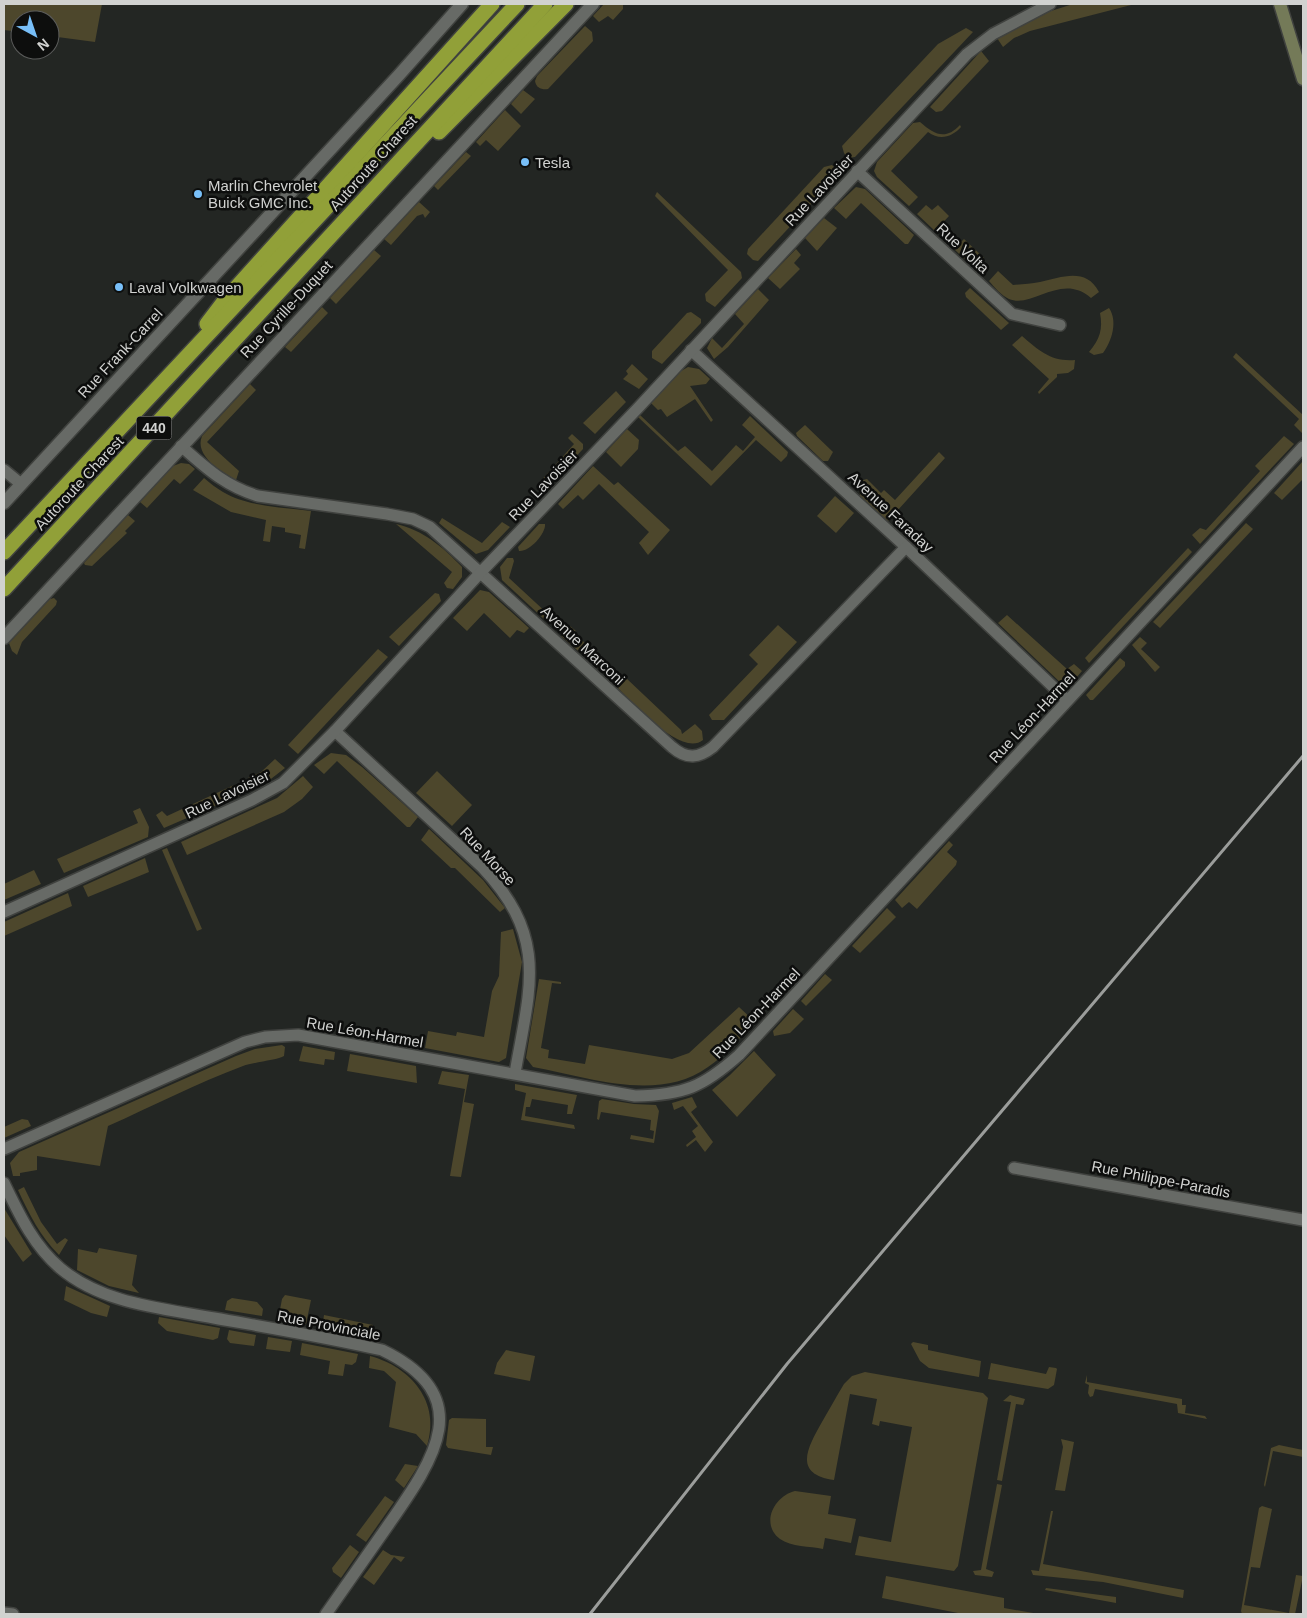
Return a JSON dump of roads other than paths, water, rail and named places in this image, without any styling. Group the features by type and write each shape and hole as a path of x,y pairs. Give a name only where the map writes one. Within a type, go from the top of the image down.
{"highway":[{"path":"144,404 226,299 492,4"},
{"name":"Autoroute Charest","path":"4,552 517,4"},
{"name":"Autoroute Charest","path":"4,590 545,4"},
{"path":"303,267 380,193 566,4"}],"main road":[{"path":"1280,4 1303,79"}],"street":[{"name":"Rue Frank-Carrel","path":"4,503 400,76 462,4"},
{"name":"Rue Cyrille-Duquet","path":"4,638 593,4"},
{"name":"Rue Lavoisier","path":"4,912 265,794 283,783 336,731 481,572 967,54 1009,24 1050,4"},
{"name":"Rue Volta","path":"857,171 1012,314 1060,325"},
{"name":"Avenue Faraday","path":"691,350 906,547 1067,700"},
{"name":"Avenue Marconi","path":"181,446 225,483 239,490 258,496 413,519 430,528 481,572 672,748 680,754 695,757 713,747 906,547"},
{"name":"Rue Léon-Harmel","path":"4,1149 245,1042 265,1037 298,1035 635,1096 659,1095 679,1091 715,1076 739,1055 1303,447"},
{"path":"4,470 21,484"},
{"name":"Rue Morse","path":"336,731 499,884 513,908 523,930 530,961 529,990 515,1073"},
{"name":"Rue Philippe-Paradis","path":"1014,1168 1303,1220"},
{"name":"Rue Provinciale","path":"4,1183 31,1234 48,1256 72,1277 101,1293 136,1303 382,1350 415,1368 428,1382 436,1399 440,1416 434,1450 428,1465 419,1481 326,1614"},
{"path":"4,1612 13,1614"}],"railway":[{"path":"590,1614 787,1364 1303,756"}],"place":[{"name":"Tesla","path":"525,162"},
{"name":"Marlin Chevrolet Buick GMC Inc.","path":"198,194"},
{"name":"Laval Volkwagen","path":"119,287"}]}
